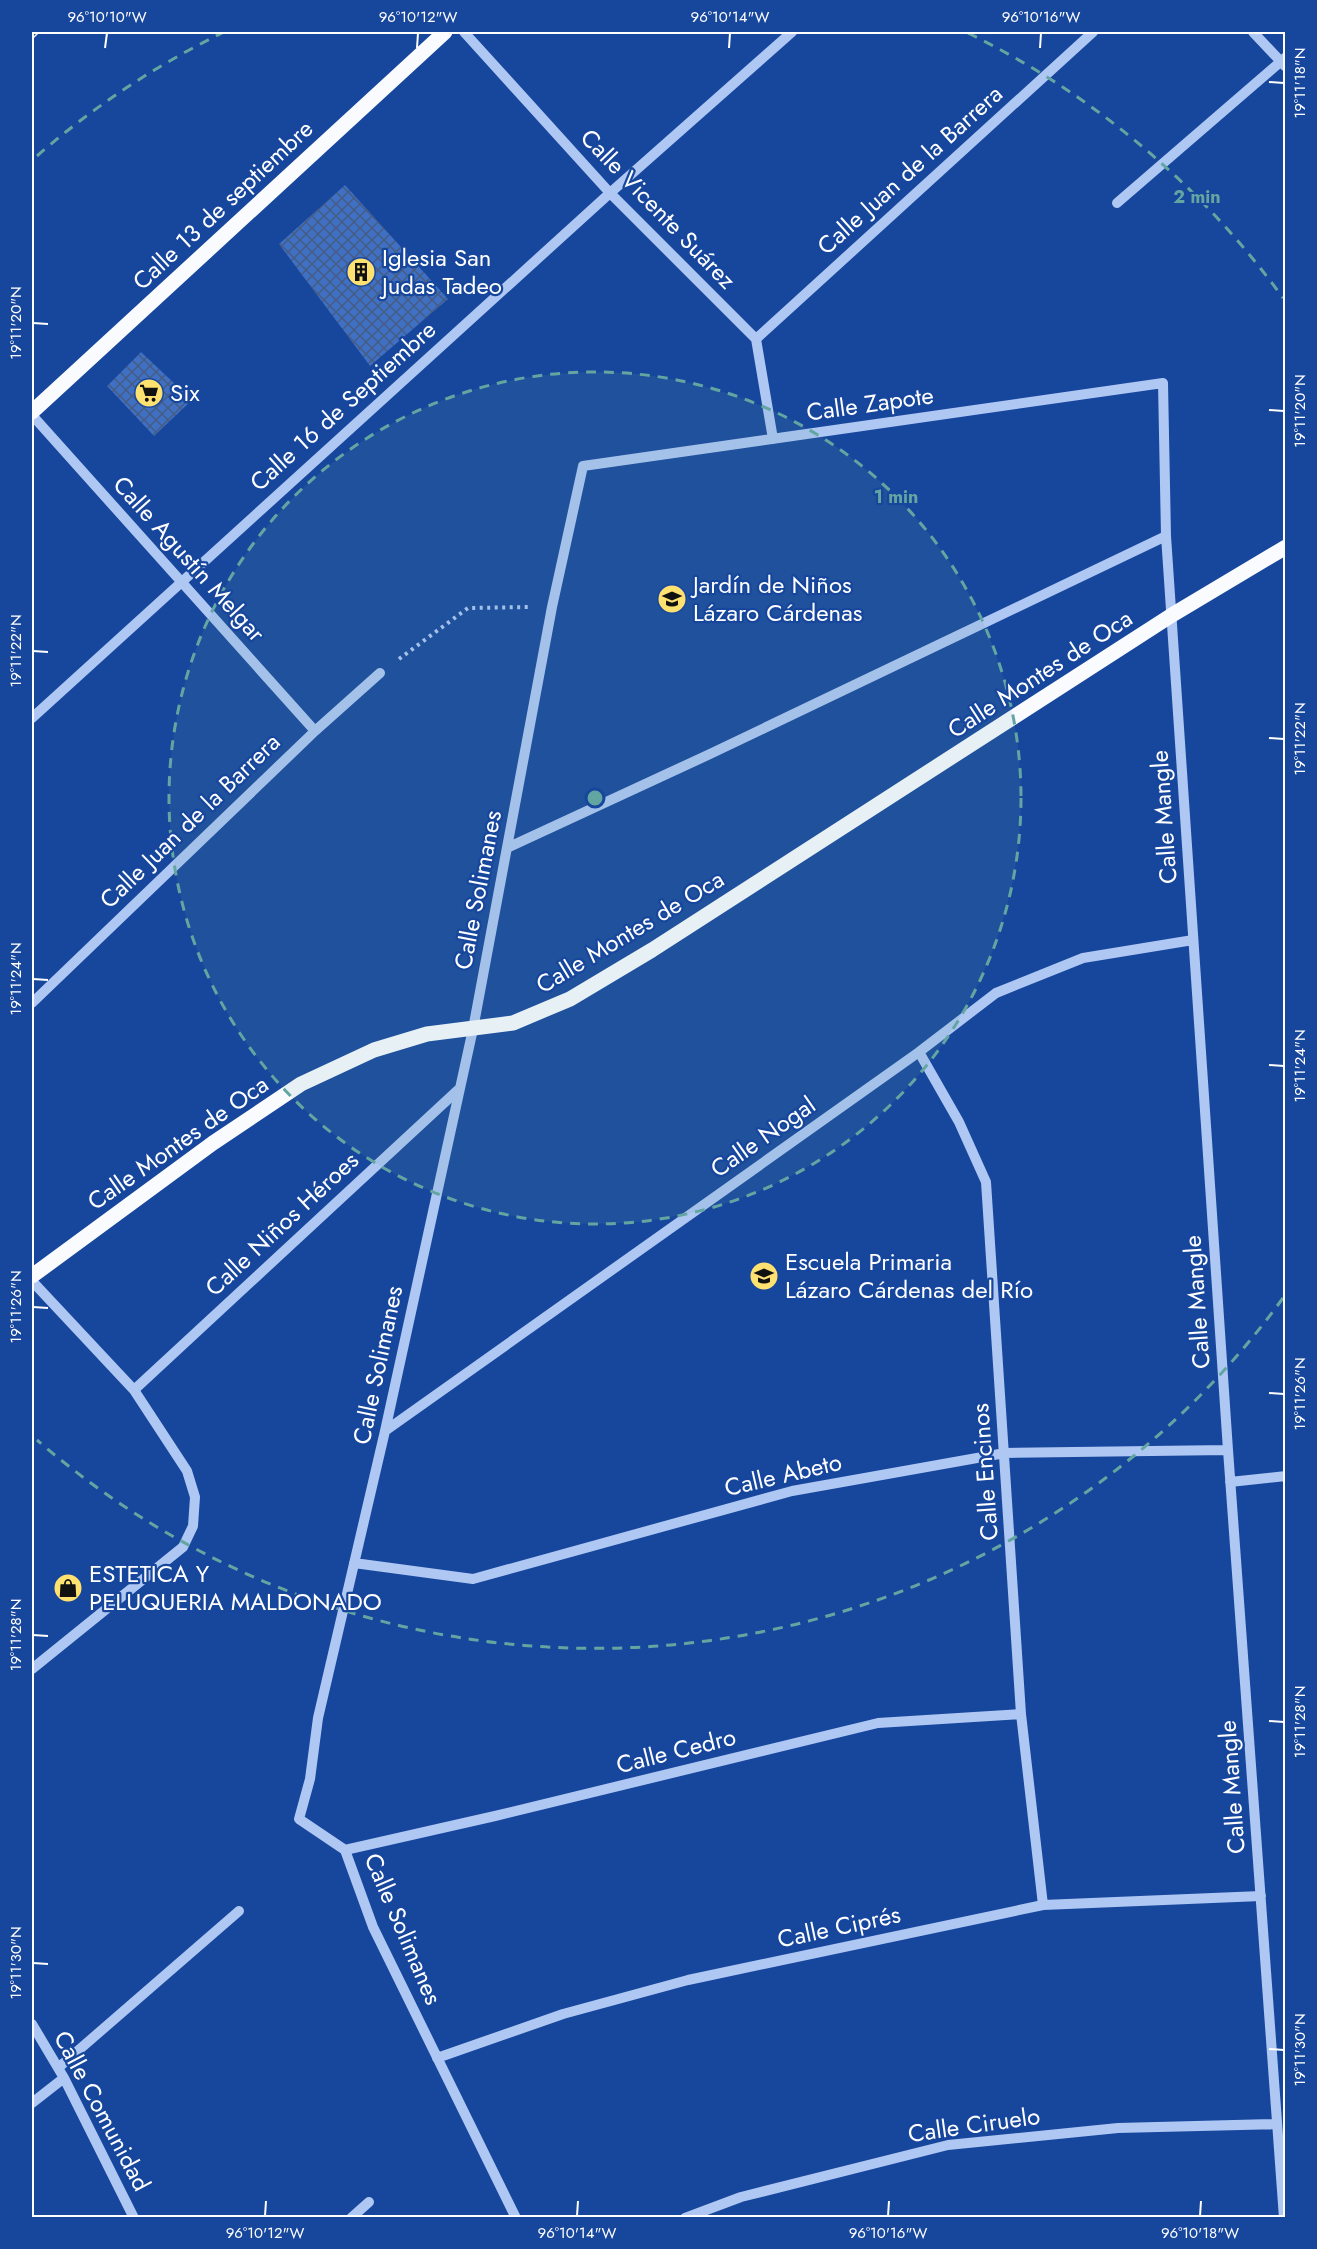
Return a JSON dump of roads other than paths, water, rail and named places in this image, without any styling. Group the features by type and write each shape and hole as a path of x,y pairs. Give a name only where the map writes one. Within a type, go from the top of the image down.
{"main road":[{"name":"Calle 13 de septiembre","path":"32,413 445,32"},
{"name":"Calle Montes de Oca","path":"32,1276 213,1143 301,1084 374,1050 427,1034 513,1023 570,999 652,950 1172,615 1286,547"}],"street":[{"name":"Calle Vicente Suárez","path":"464,32 610,193 756,339"},
{"name":"Calle 16 de Septiembre","path":"32,718 610,193 792,32"},
{"name":"Calle Juan de la Barrera","path":"756,339 1093,32"},
{"path":"1117,202 1284,62 1253,32"},
{"path":"756,339 773,439"},
{"name":"Calle Zapote","path":"583,466 1163,383"},
{"name":"Calle Mangle","path":"1163,383 1166,536 1230,1482 1284,2217"},
{"name":"Calle Agustín Melgar","path":"32,413 315,731"},
{"name":"Calle Solimanes","path":"516,2217 373,1927 345,1850 299,1819 310,1779 318,1718 385,1431 473,1029 552,607 583,466"},
{"path":"507,848 1166,536"},
{"name":"Calle Juan de la Barrera","path":"32,1003 315,731 380,673"},
{"name":"Calle Nogal","path":"385,1431 919,1052 996,993 1083,958 1193,940"},
{"name":"Calle Encinos","path":"919,1052 959,1122 986,1182 1020,1714 1043,1905"},
{"name":"Calle Niños Héroes","path":"134,1390 458,1090"},
{"path":"32,1281 134,1390 187,1471 195,1497 193,1526 183,1547 32,1669"},
{"name":"Calle Abeto","path":"354,1563 472,1579 792,1491 1005,1453 1228,1450"},
{"path":"1230,1482 1286,1476"},
{"name":"Calle Cedro","path":"345,1850 878,1723 1020,1714"},
{"name":"Calle Ciprés","path":"437,2058 563,2014 688,1980 1043,1905 1261,1896"},
{"path":"58,2068 239,1911"},
{"name":"Calle Comunidad","path":"32,2024 64,2078 134,2217"},
{"path":"32,2103 64,2078"},
{"name":"Calle Ciruelo","path":"685,2217 741,2197 948,2145 1118,2128 1277,2124"},
{"path":"351,2217 369,2202"}],"railway":[{"path":"32,35 35,32"}],"place":[{"name":"Iglesia San Judas Tadeo","path":"361,272"},
{"name":"Six","path":"149,393"},
{"name":"Jardín de Niños Lázaro Cárdenas","path":"672,599"},
{"name":"Escuela Primaria Lázaro Cárdenas del Río","path":"764,1276"},
{"name":"ESTETICA Y PELUQUERIA MALDONADO","path":"68,1588"}]}
